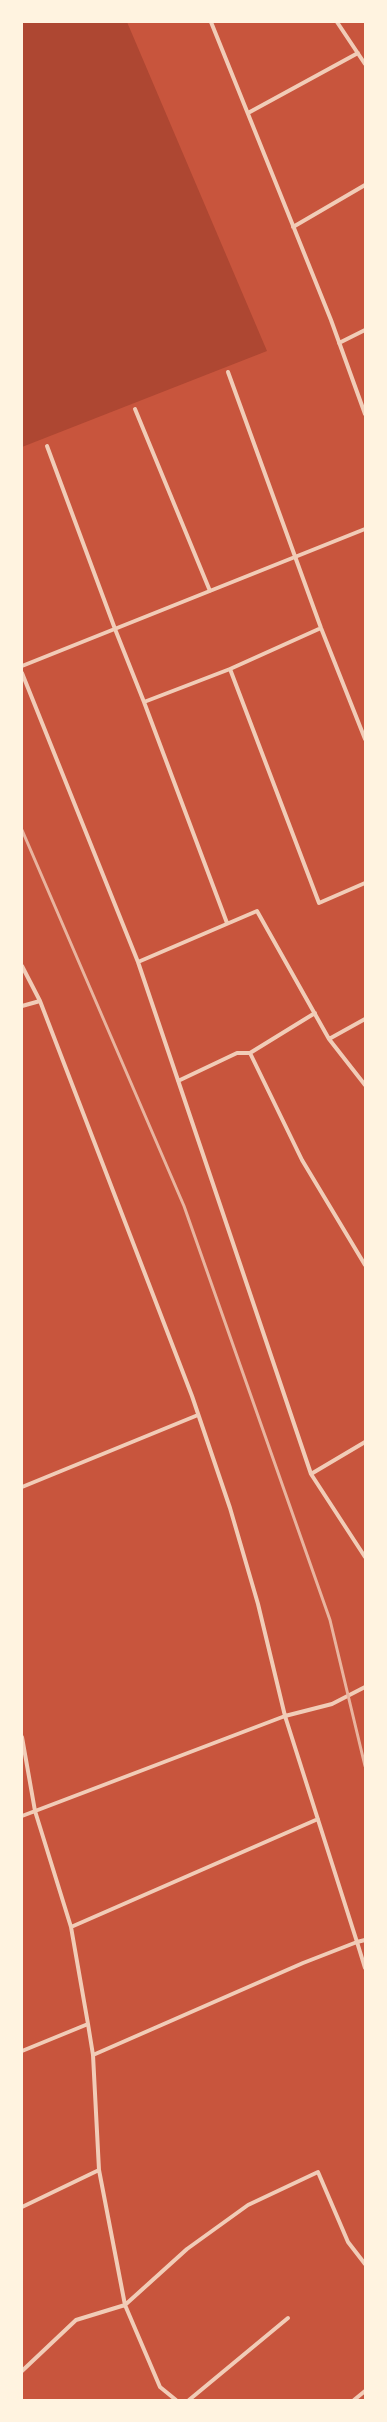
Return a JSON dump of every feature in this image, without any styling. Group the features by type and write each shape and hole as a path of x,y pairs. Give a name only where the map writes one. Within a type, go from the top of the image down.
{"street":[{"path":"212,22 339,342 365,414"},
{"path":"337,22 365,64"},
{"path":"248,113 358,53"},
{"path":"293,227 365,185"},
{"path":"339,342 365,330"},
{"path":"228,372 321,628 365,739"},
{"path":"135,409 210,591"},
{"path":"47,446 227,923"},
{"path":"22,666 365,529"},
{"path":"144,702 230,669 321,628"},
{"path":"230,669 319,903 365,883"},
{"path":"22,673 138,962 311,1474 365,1557"},
{"path":"138,962 257,911 329,1038 365,1085"},
{"path":"22,966 40,1001 198,1415 230,1508 258,1604 285,1716 365,1968"},
{"path":"22,1006 40,1001"},
{"path":"178,1081 237,1054 250,1053 315,1012"},
{"path":"329,1038 365,1019"},
{"path":"250,1053 302,1160 365,1265"},
{"path":"22,1487 198,1415"},
{"path":"311,1474 365,1442"},
{"path":"22,1816 285,1716 332,1704 365,1687"},
{"path":"22,1737 35,1811 70,1927 88,2024 93,2055 99,2170 126,2305 160,2387 176,2400"},
{"path":"70,1927 318,1818"},
{"path":"93,2055 303,1963 365,1940"},
{"path":"22,2052 88,2024"},
{"path":"22,2207 99,2170"},
{"path":"22,2371 76,2320 126,2305 187,2249 248,2205 318,2172 348,2242 365,2264"},
{"path":"189,2400 288,2318"},
{"path":"354,2400 365,2391"}],"shaded area":[{"path":"22,22 127,22 267,351 22,447"}],"railway":[{"path":"22,830 184,1206 330,1620 365,1766"}]}
